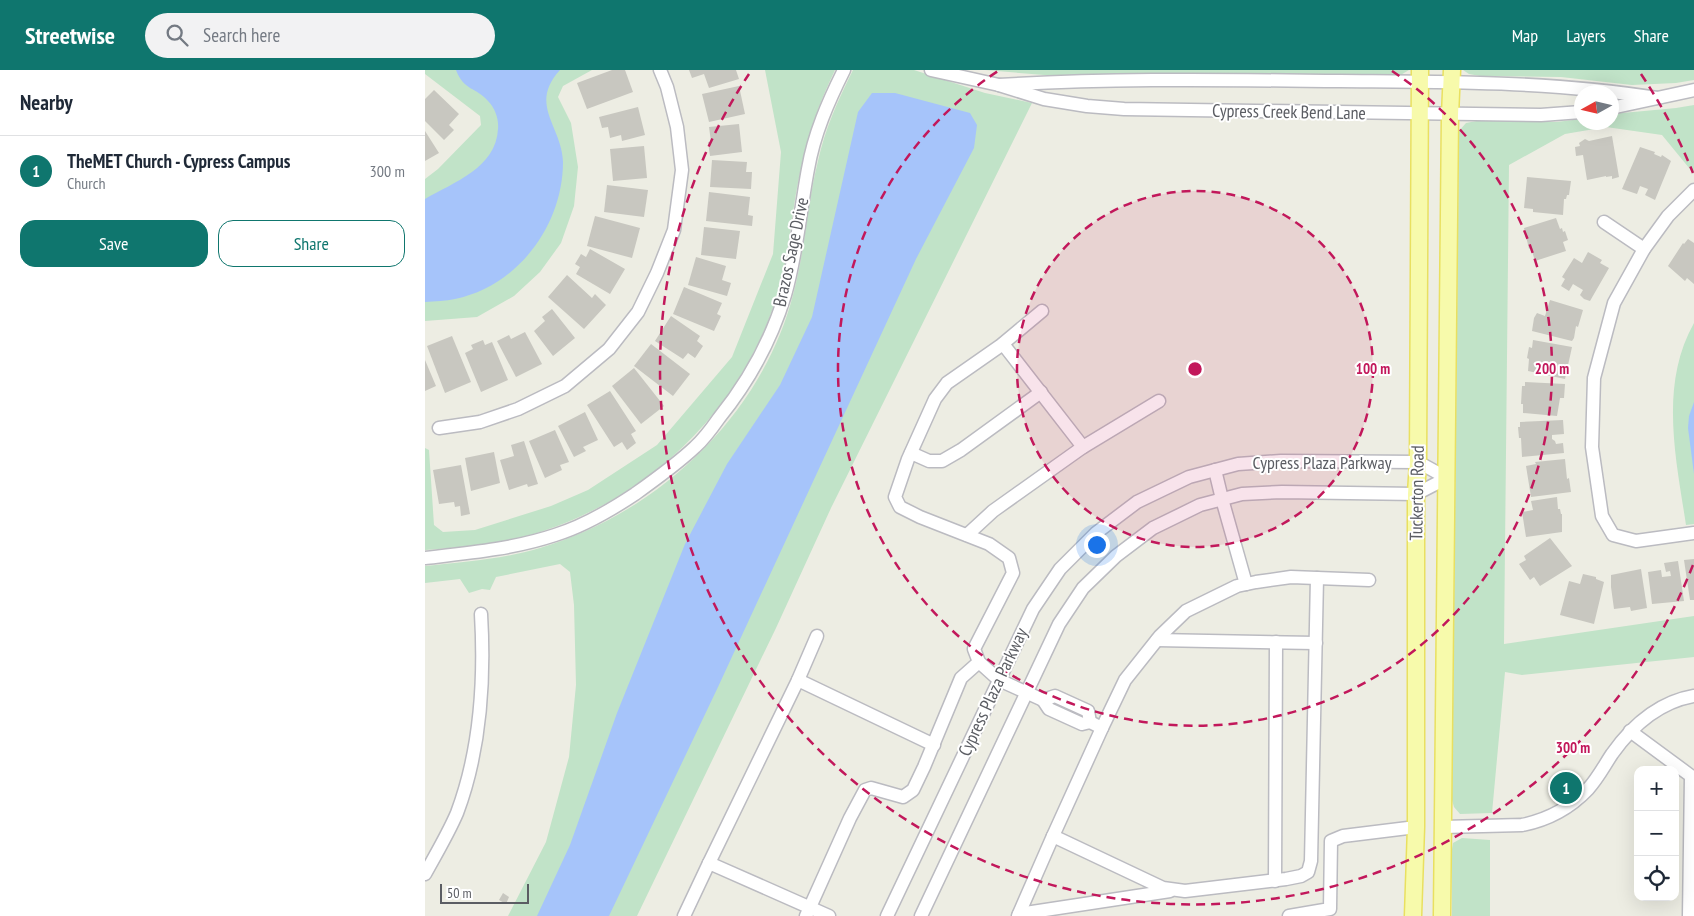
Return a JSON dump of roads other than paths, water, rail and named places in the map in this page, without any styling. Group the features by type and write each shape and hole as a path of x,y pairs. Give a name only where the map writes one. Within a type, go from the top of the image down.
{"main road":[{"name":"Tuckerton Road","path":"1413,916 1416,827 1419,76"},
{"name":"Tuckerton Road","path":"1442,916 1450,115 1452,77"},
{"path":"1416,827 1443,827"}],"street":[{"path":"439,428 487,420 518,409 565,386 609,349 638,312 657,273 674,230 682,170 677,127 667,87 660,70"},
{"name":"Brazos Sage Drive","path":"425,558 495,550 557,535 614,508 667,471 696,446 734,399 751,374 770,337 785,295 794,260 808,168 818,130 830,98 844,70"},
{"name":"Cypress Creek Bend Lane","path":"931,70 999,85 1044,99 1087,106 1124,109 1450,115 1541,115 1574,113"},
{"name":"Cypress Creek Bend Lane","path":"999,85 1087,75 1419,76 1574,87 1657,98"},
{"name":"Cypress Creek Bend Lane","path":"1619,106 1694,90"},
{"path":"1694,190 1668,216 1644,249 1614,303 1594,378 1592,447 1602,516 1613,535 1636,541 1694,533"},
{"path":"1604,222 1644,249"},
{"path":"1042,311 1003,344 947,383 935,399 911,453 895,497 900,507 920,517 989,544 1009,558 1013,573 975,649 979,662 999,680 1026,694 1043,700 1049,709 1083,724 1090,722 1102,728"},
{"path":"1003,344 1083,447"},
{"path":"911,453 929,461 942,461 961,450 1041,392"},
{"path":"967,535 993,511 1083,447 1159,400"},
{"name":"Cypress Plaza Parkway","path":"887,916 1033,609 1060,569 1096,533 1137,502 1189,476 1238,464 1281,461 1418,462 1447,478"},
{"path":"1215,470 1246,584"},
{"name":"Cypress Plaza Parkway","path":"921,916 1059,624 1083,588 1116,556 1153,528 1200,505 1242,494 1281,492 1416,494 1447,478"},
{"path":"1019,915 1125,680 1157,640 1186,611 1237,586 1246,584 1291,577 1369,580"},
{"path":"1019,915 1173,891 1275,880 1301,876 1308,872 1311,861 1317,578"},
{"path":"425,874 457,813 479,730 484,653 481,614"},
{"path":"684,916 798,680 817,636"},
{"path":"1157,640 1316,643"},
{"path":"1275,880 1276,642"},
{"path":"808,912 850,818 865,790 871,788 903,797 913,790 934,745 961,678 979,662"},
{"path":"798,680 934,745"},
{"path":"1443,827 1477,825 1513,826 1533,822 1567,807 1589,788 1630,731 1659,708 1673,701 1694,696"},
{"path":"1630,731 1693,776 1689,916"},
{"path":"1289,916 1330,912 1331,841 1343,836 1416,827"},
{"path":"1053,836 1173,891"},
{"path":"709,863 808,912 829,916"}],"water":[{"path":"456,70 560,70 551,83 547,94 547,105 561,149 563,162 561,185 555,208 545,230 533,249 517,267 498,281 478,292 452,300 425,302 425,199 460,180 482,164 490,154 498,129 495,110 484,97 463,82"},
{"path":"872,93 895,93 970,113 977,125 974,148 916,259 718,687 609,916 537,916 570,845 617,713 685,544 727,464 780,385 812,317 858,112"},
{"path":"1694,402 1694,474 1688,428 1689,416"}],"place":[{"name":"TheMET Church - Cypress Campus","path":"1566,788"}]}
